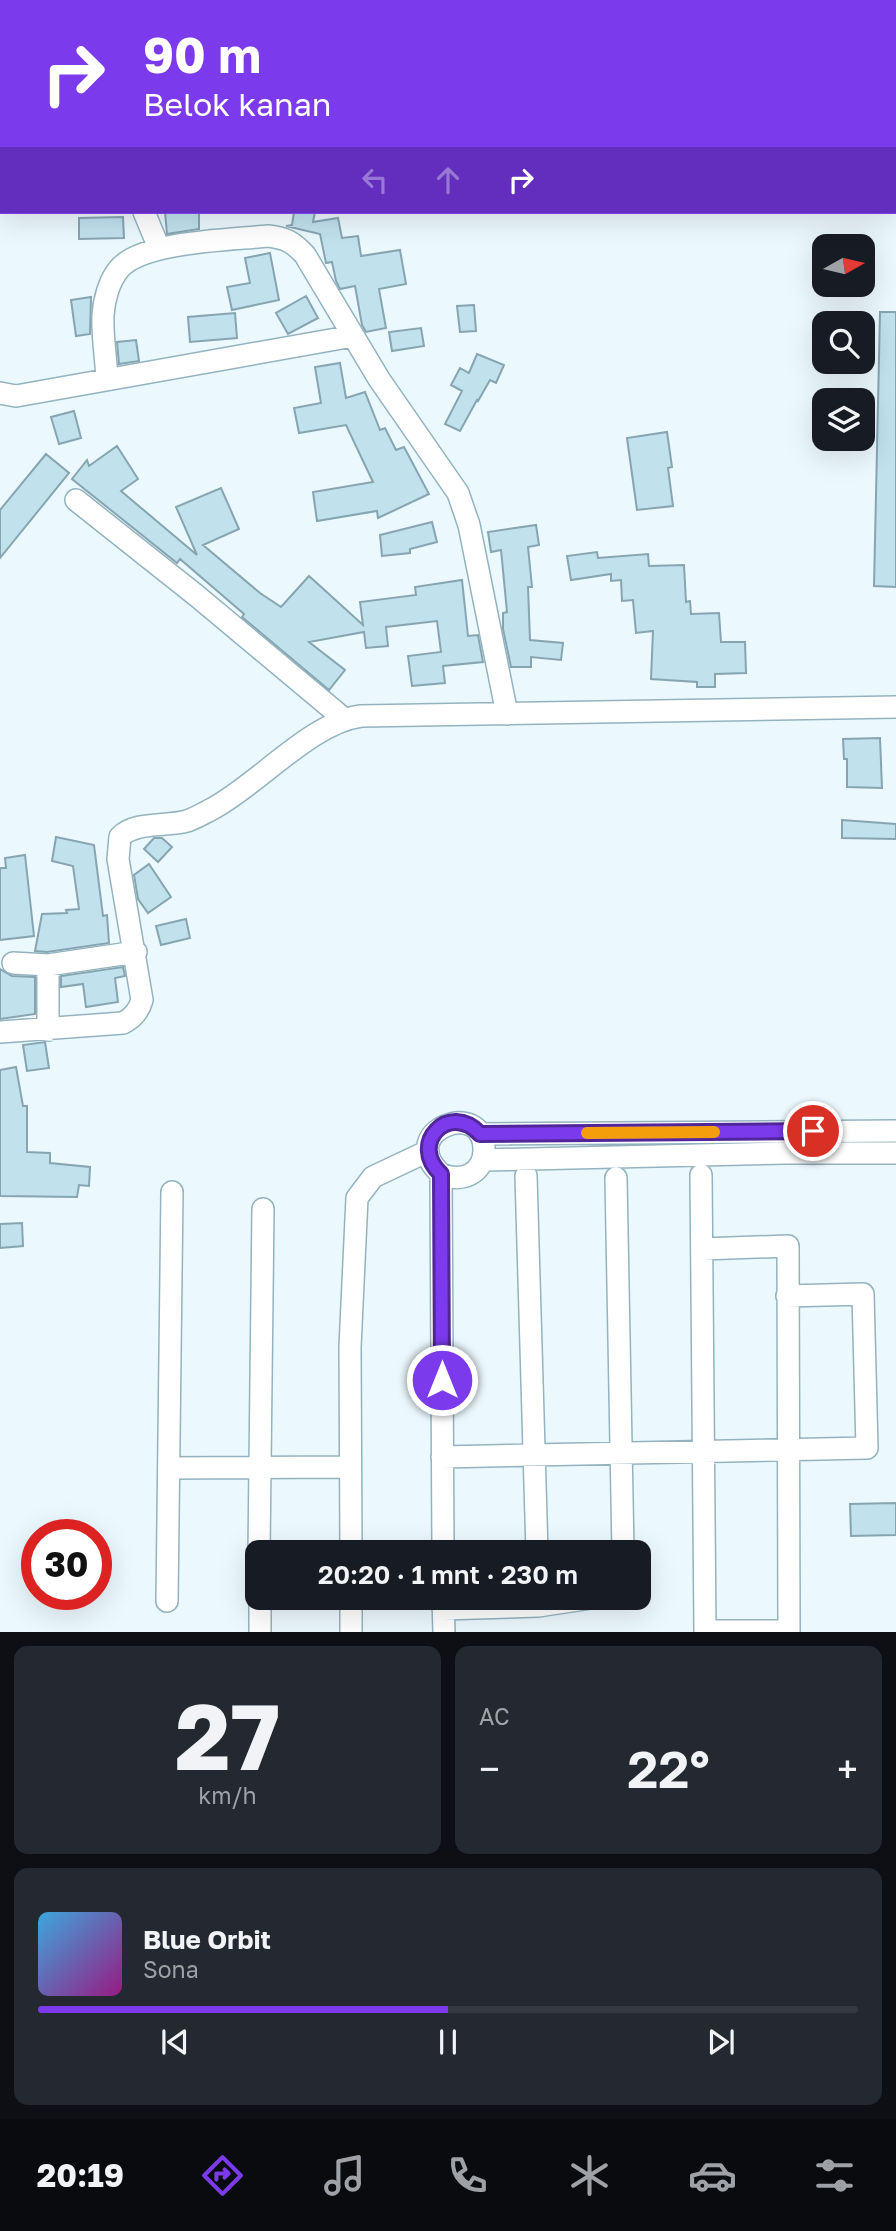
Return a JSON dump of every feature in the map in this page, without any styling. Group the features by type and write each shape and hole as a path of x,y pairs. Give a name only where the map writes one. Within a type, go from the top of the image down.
{"street":[{"path":"145,214 159,248"},
{"path":"107,379 103,316 110,285 119,268 135,257 159,248 268,236 285,238 305,255 353,337 458,493 464,506 507,714"},
{"path":"0,393 16,396 353,337"},
{"path":"76,499 343,718"},
{"path":"0,1032 48,1030 123,1023 129,1020 140,1007 142,1000 136,951 118,859 120,837 135,829 187,821 218,806 312,737 343,718 896,707"},
{"path":"13,963 48,965 136,951"},
{"path":"48,965 48,1030"},
{"path":"448,1123 466,1123 480,1134 484,1142 483,1160 479,1168 465,1177 449,1178 441,1174 430,1160 428,1151 433,1133 448,1123"},
{"path":"480,1134 896,1131"},
{"path":"351,1540 350,1346 357,1198 373,1177 428,1151"},
{"path":"483,1160 896,1153"},
{"path":"441,1174 443,1540"},
{"path":"702,1175 702,1249 705,1631 789,1631 788,1246 702,1249"},
{"path":"527,1176 537,1540"},
{"path":"616,1178 622,1540"},
{"path":"167,1601 172,1192"},
{"path":"259,1540 263,1209"},
{"path":"443,1457 867,1448 863,1294 787,1296"},
{"path":"170,1468 351,1467"},
{"path":"260,1610 260,1632"},
{"path":"351,1610 351,1632"},
{"path":"443,1610 443,1632"}],"building":[{"path":"165,214 199,214 199,229 167,234"},
{"path":"294,214 315,214 313,222 338,218 342,238 358,236 361,256 400,250 406,284 379,289 386,328 366,332 362,325 355,286 340,289 332,262 326,263 320,234 286,226 292,225"},
{"path":"123,217 124,238 79,239 79,218"},
{"path":"270,253 279,300 232,310 227,287 250,283 245,258"},
{"path":"306,296 318,318 288,334 276,313"},
{"path":"91,297 90,334 76,336 71,300"},
{"path":"474,305 476,331 460,332 457,306"},
{"path":"880,312 896,312 896,587 874,586"},
{"path":"235,313 237,338 190,342 188,317"},
{"path":"421,328 424,346 392,351 389,332"},
{"path":"136,340 139,361 119,364 117,342"},
{"path":"477,354 504,365 496,383 490,380 460,431 445,424 462,391 451,385 460,368 469,373"},
{"path":"340,363 346,398 365,392 380,430 385,428 396,450 404,447 429,494 378,518 377,511 317,521 313,492 373,482 346,425 299,433 294,408 321,403 315,367"},
{"path":"74,411 81,438 59,444 51,417"},
{"path":"667,432 672,467 668,468 673,506 637,510 627,438"},
{"path":"117,446 138,479 121,491 197,555 176,507 221,488 239,529 203,545 260,593 281,607 309,576 363,625 360,602 416,595 415,587 462,580 468,636 478,635 483,662 443,666 445,683 412,686 408,656 441,652 437,621 386,627 388,646 366,648 364,632 309,642 345,670 329,690 242,617 244,614 180,559 177,563 72,479 87,460 89,466"},
{"path":"46,454 69,473 0,558 0,510"},
{"path":"432,522 437,542 410,549 410,553 382,556 380,535"},
{"path":"536,525 539,545 528,547 532,587 528,587 530,640 563,643 561,660 531,657 531,667 511,667 503,629 503,613 507,612 501,550 491,552 488,532"},
{"path":"597,552 598,558 648,554 649,566 684,565 686,602 690,601 691,614 719,613 721,642 745,642 746,673 715,674 715,687 697,687 697,682 651,679 653,631 636,633 633,600 622,601 621,580 611,581 611,574 571,580 567,556"},
{"path":"880,738 882,788 847,787 847,759 844,759 843,739"},
{"path":"842,820 896,824 896,839 842,838"},
{"path":"56,837 94,845 103,916 107,915 109,943 47,952 35,951 42,914 67,913 66,910 79,909 73,866 52,861"},
{"path":"154,838 162,838 172,847 158,862 144,849"},
{"path":"25,855 34,936 0,940 0,868 6,868 5,858"},
{"path":"149,864 171,897 148,913 138,899 134,875"},
{"path":"186,919 190,938 161,945 156,926"},
{"path":"123,967 125,976 115,978 118,1002 86,1007 83,984 61,987 61,976"},
{"path":"0,969 12,976 35,977 35,1014 0,1019"},
{"path":"45,1042 49,1068 27,1071 23,1045"},
{"path":"16,1067 23,1106 27,1106 27,1152 50,1153 50,1163 90,1167 89,1186 79,1185 77,1197 0,1196 0,1070"},
{"path":"22,1223 23,1246 0,1248 0,1224"},
{"path":"896,1503 896,1535 851,1536 850,1504"}],"slow traffic":[{"path":"587,1133 714,1132"}],"route":[{"path":"442,1380 441,1174 434,1168 428,1151 433,1133 440,1127 448,1123 466,1123 480,1134 813,1131"}]}
